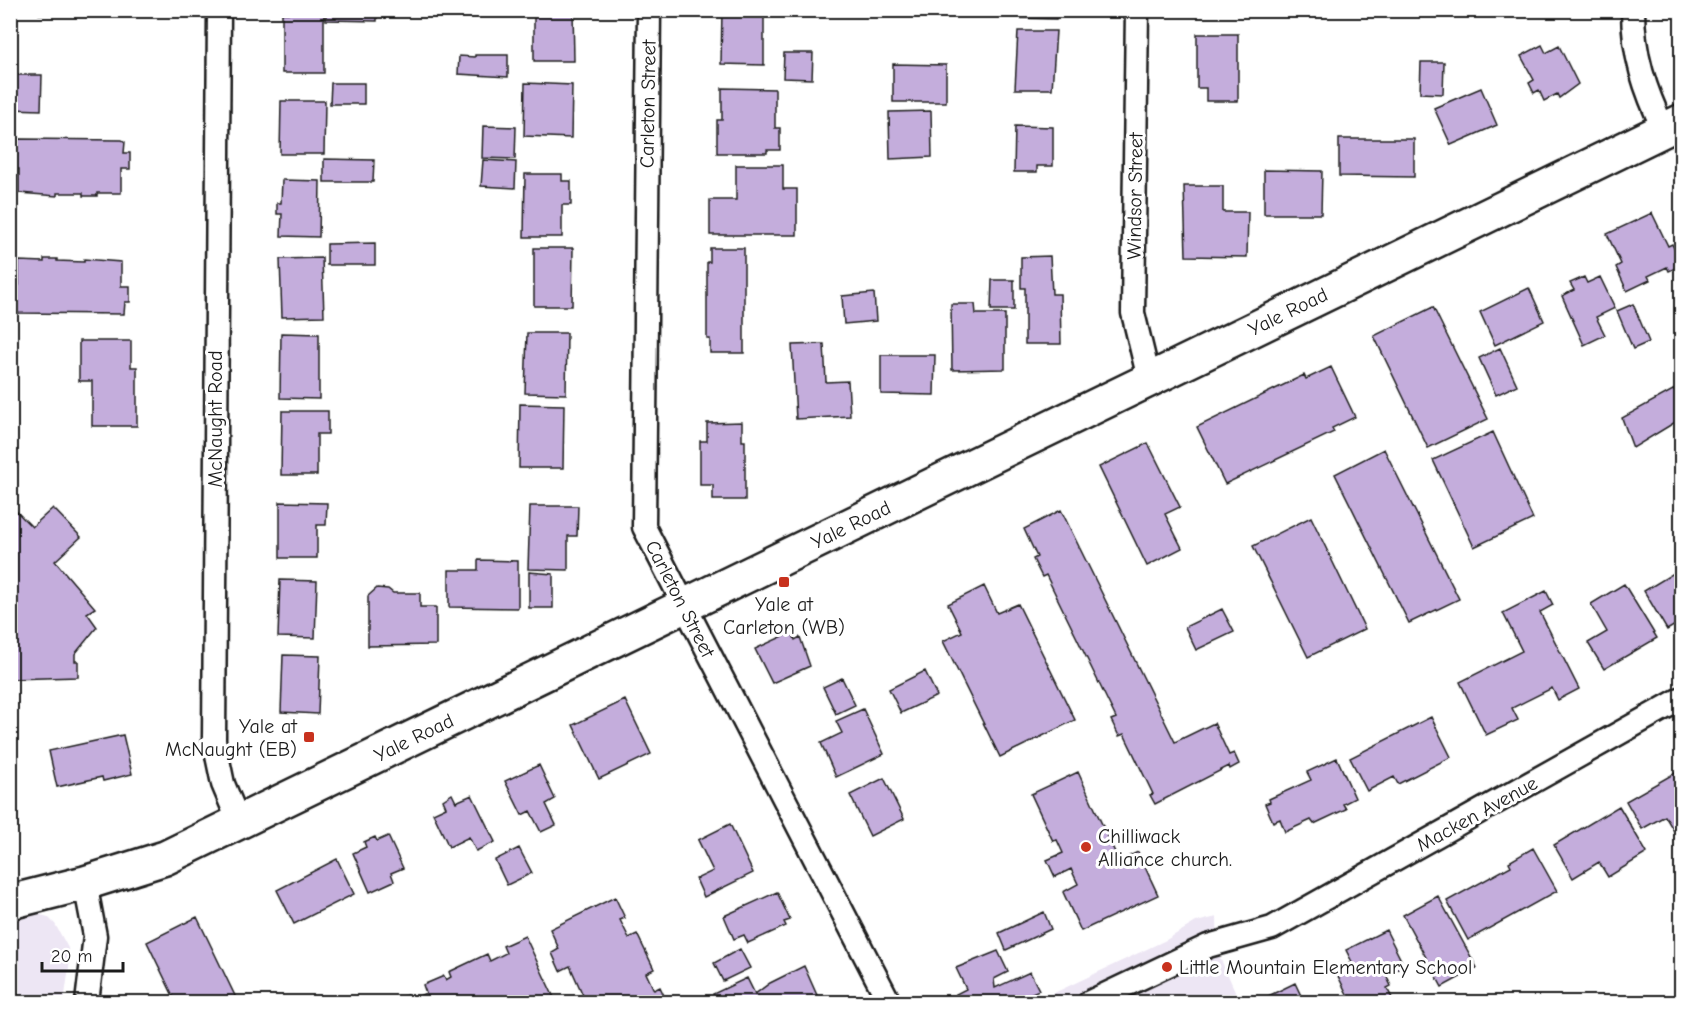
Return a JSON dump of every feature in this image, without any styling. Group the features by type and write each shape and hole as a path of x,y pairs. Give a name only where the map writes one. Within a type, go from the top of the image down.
{"main road":[{"name":"Yale Road","path":"10,902 85,883 165,858 1673,125"}],"street":[{"name":"McNaught Road","path":"219,10 214,741 223,784 239,822"},
{"name":"Carleton Street","path":"649,10 644,527 889,1002"},
{"name":"Windsor Street","path":"1137,10 1133,313 1149,379"},
{"path":"1633,10 1637,60 1644,88 1673,125"},
{"name":"Macken Avenue","path":"1090,1002 1208,946 1272,928 1682,698"},
{"path":"85,883 95,936 87,1002"}],"shaded area":[{"path":"38,914 48,917 55,924 68,948 70,960 64,1002 11,1002 11,918"},
{"name":"Little Mountain Elementary School","path":"1217,917 1218,953 1240,1002 1035,1002 1166,940 1196,922"}],"building":[{"path":"39,10 67,10 67,14 39,14"},
{"path":"326,10 377,10 377,21 326,20"},
{"path":"534,10 573,10 574,61 534,61"},
{"path":"722,10 764,10 764,65 721,64"},
{"path":"1018,10 1056,10 1056,19 1017,18"},
{"path":"282,13 324,13 324,73 282,73"},
{"path":"1018,31 1056,31 1052,89 1015,89"},
{"path":"1197,34 1238,34 1238,101 1206,101 1206,88 1197,88"},
{"path":"1542,45 1546,53 1559,46 1578,84 1559,98 1557,94 1544,101 1539,90 1534,93 1529,83 1534,80 1521,56"},
{"path":"784,53 813,53 812,79 783,78"},
{"path":"475,55 508,55 508,77 458,74 459,56 475,57"},
{"path":"1421,62 1444,62 1443,94 1420,93"},
{"path":"893,64 946,65 946,102 893,102"},
{"path":"10,75 42,75 41,110 10,109"},
{"path":"331,83 364,83 364,104 330,104"},
{"path":"525,83 572,85 571,138 524,136"},
{"path":"722,88 775,89 775,128 780,128 780,150 767,150 767,153 717,153 717,120 722,120"},
{"path":"1481,88 1497,125 1451,145 1434,108"},
{"path":"281,101 325,101 324,154 280,154"},
{"path":"931,111 932,157 890,159 889,112"},
{"path":"483,126 516,127 515,159 482,158"},
{"path":"1015,126 1053,127 1053,166 1037,166 1037,172 1014,172"},
{"path":"19,139 122,140 125,142 124,153 130,153 130,169 121,169 121,193 97,193 97,196 83,196 83,193 57,193 57,196 19,193 19,169 11,169 11,153 16,153 16,141"},
{"path":"1339,139 1414,139 1414,177 1339,176"},
{"path":"324,159 374,160 373,182 324,182"},
{"path":"483,160 516,162 515,188 481,186"},
{"path":"736,165 783,165 783,189 797,189 797,235 710,235 710,200 736,200"},
{"path":"1264,170 1322,171 1321,214 1264,214"},
{"path":"525,174 562,174 562,181 571,181 571,205 562,205 562,237 524,237"},
{"path":"282,180 320,181 319,237 281,236 282,214 277,214 277,203 281,203"},
{"path":"1184,186 1223,186 1223,212 1248,212 1247,257 1186,256"},
{"path":"1652,213 1668,246 1672,244 1682,265 1669,271 1667,267 1648,276 1650,280 1627,291 1616,267 1621,264 1607,234"},
{"path":"375,243 375,265 327,265 327,244"},
{"path":"534,248 573,248 572,306 534,306"},
{"path":"710,248 744,248 744,353 710,353 710,339 707,339 707,262 710,262"},
{"path":"1050,256 1052,294 1060,294 1061,344 1025,344 1025,288 1021,288 1021,257"},
{"path":"322,258 324,316 282,317 280,259"},
{"path":"44,259 121,262 121,286 130,286 130,302 125,302 124,314 16,313 16,301 10,301 11,285 19,285 19,261 44,262"},
{"path":"1584,277 1587,283 1600,277 1615,308 1596,317 1605,335 1584,345 1562,296 1574,290 1570,283"},
{"path":"992,280 1014,280 1014,310 991,310"},
{"path":"1529,288 1544,321 1495,345 1480,312"},
{"path":"874,293 876,321 844,324 842,296"},
{"path":"951,304 975,304 976,314 1005,314 1005,369 952,370"},
{"path":"1633,304 1649,342 1633,349 1617,311"},
{"path":"1433,307 1488,419 1428,448 1374,336"},
{"path":"281,333 319,334 319,399 280,398"},
{"path":"527,333 567,333 566,394 525,393"},
{"path":"79,341 131,341 131,367 137,367 137,426 92,426 92,381 79,381"},
{"path":"824,344 826,382 848,381 850,416 796,419 792,345"},
{"path":"1500,348 1517,385 1496,395 1479,358"},
{"path":"881,355 935,355 934,395 881,394"},
{"path":"1331,367 1355,417 1332,428 1334,432 1225,484 1197,427 1304,375 1306,379"},
{"path":"1682,385 1682,418 1633,448 1622,418"},
{"path":"520,404 564,405 563,468 519,468"},
{"path":"282,411 328,411 328,434 317,434 317,475 281,475"},
{"path":"742,422 742,441 745,441 745,500 713,500 713,485 700,485 700,441 707,441 707,423"},
{"path":"1493,432 1533,519 1474,547 1433,460"},
{"path":"1148,443 1180,507 1165,514 1182,548 1147,566 1099,467"},
{"path":"1384,449 1459,599 1409,623 1335,474"},
{"path":"280,502 327,503 326,525 317,525 317,558 280,558"},
{"path":"530,506 578,506 577,536 568,536 568,570 528,569"},
{"path":"53,508 81,537 55,561 95,608 87,613 97,627 75,654 75,661 78,661 78,677 10,679 10,512 14,509 32,527"},
{"path":"1061,510 1175,742 1214,723 1229,755 1234,753 1239,764 1230,769 1229,766 1155,804 1150,795 1153,794 1124,734 1119,736 1111,720 1116,718 1046,575 1042,577 1033,559 1037,557 1024,529"},
{"path":"1311,517 1365,629 1308,657 1253,546"},
{"path":"478,560 518,561 518,608 449,607 449,570 478,570"},
{"path":"1682,568 1682,621 1667,630 1644,591"},
{"path":"529,572 553,574 553,608 529,608"},
{"path":"280,580 317,581 315,638 278,637"},
{"path":"1624,584 1657,638 1604,669 1588,643 1607,632 1591,604"},
{"path":"984,586 997,613 1018,604 1075,720 1000,757 943,641 962,632 948,604"},
{"path":"377,588 388,589 393,593 420,593 420,607 436,607 436,645 368,646 368,596"},
{"path":"1546,591 1553,605 1540,612 1579,689 1558,700 1552,688 1512,708 1518,720 1486,735 1460,682 1522,651 1503,613"},
{"path":"1222,609 1234,632 1196,650 1185,627"},
{"path":"792,632 795,640 800,637 810,666 772,683 755,649"},
{"path":"283,655 320,656 318,714 281,712"},
{"path":"925,671 937,696 901,713 889,689"},
{"path":"842,678 855,705 836,714 823,687"},
{"path":"625,700 651,754 599,779 573,725"},
{"path":"863,709 884,754 836,777 821,743 842,733 836,721"},
{"path":"1431,717 1451,757 1398,784 1394,777 1367,791 1350,758"},
{"path":"123,735 132,774 103,781 102,777 57,787 49,751"},
{"path":"1337,758 1355,798 1343,804 1346,809 1314,824 1311,820 1285,832 1280,819 1273,822 1265,804 1270,802 1269,799 1311,780 1307,772"},
{"path":"539,765 555,799 546,804 556,825 541,832 530,811 522,815 505,781"},
{"path":"1682,769 1682,833 1677,836 1665,816 1642,829 1626,801"},
{"name":"Chilliwack Alliance church.","path":"1078,772 1119,861 1138,852 1158,895 1081,931 1063,892 1078,884 1071,869 1055,877 1047,860 1063,853 1057,840 1053,841 1031,794"},
{"path":"884,778 904,819 870,836 850,795"},
{"path":"452,794 456,802 472,795 495,842 476,851 469,837 449,847 433,813 446,807 443,800"},
{"path":"1619,806 1647,853 1608,877 1599,862 1573,878 1554,845"},
{"path":"730,824 753,873 704,897 696,879 713,871 698,840"},
{"path":"388,836 403,868 391,873 394,881 370,892 353,853 366,847 364,842 375,837 377,841"},
{"path":"519,848 532,873 507,885 495,860"},
{"path":"1533,848 1557,891 1468,940 1447,901 1511,866 1509,862"},
{"path":"337,859 354,894 294,924 277,890"},
{"path":"777,892 790,920 784,922 786,926 748,943 744,935 734,939 724,916"},
{"path":"1438,896 1477,968 1442,987 1403,915"},
{"path":"615,897 625,918 620,920 629,938 637,934 654,969 646,973 654,990 660,987 667,1002 586,1002 570,966 560,971 552,953 559,949 550,929"},
{"path":"1044,912 1051,929 1006,950 999,933"},
{"path":"197,917 238,1002 176,1002 147,942"},
{"path":"1386,930 1404,966 1386,975 1391,986 1387,988 1394,1002 1351,1002 1335,970 1352,962 1346,950"},
{"path":"525,936 556,1002 392,1002 407,995 410,1000 426,993 423,985 444,976 446,980 451,977 449,972 487,954 490,961 506,953 503,946"},
{"path":"740,949 750,968 723,981 714,963"},
{"path":"998,951 1008,972 994,979 995,988 1030,972 1039,990 1012,1002 960,1002 956,994 966,989 956,968"},
{"path":"804,966 820,1002 717,1002 713,994 747,978 755,994 770,983"},
{"path":"1295,983 1304,1002 1256,1002"}],"place":[{"name":"Yale at Carleton (WB)","path":"784,582"},
{"name":"Yale at McNaught (EB)","path":"309,737"},
{"name":"Chilliwack Alliance church.","path":"1086,847"},
{"name":"Little Mountain Elementary School","path":"1167,967"}]}
